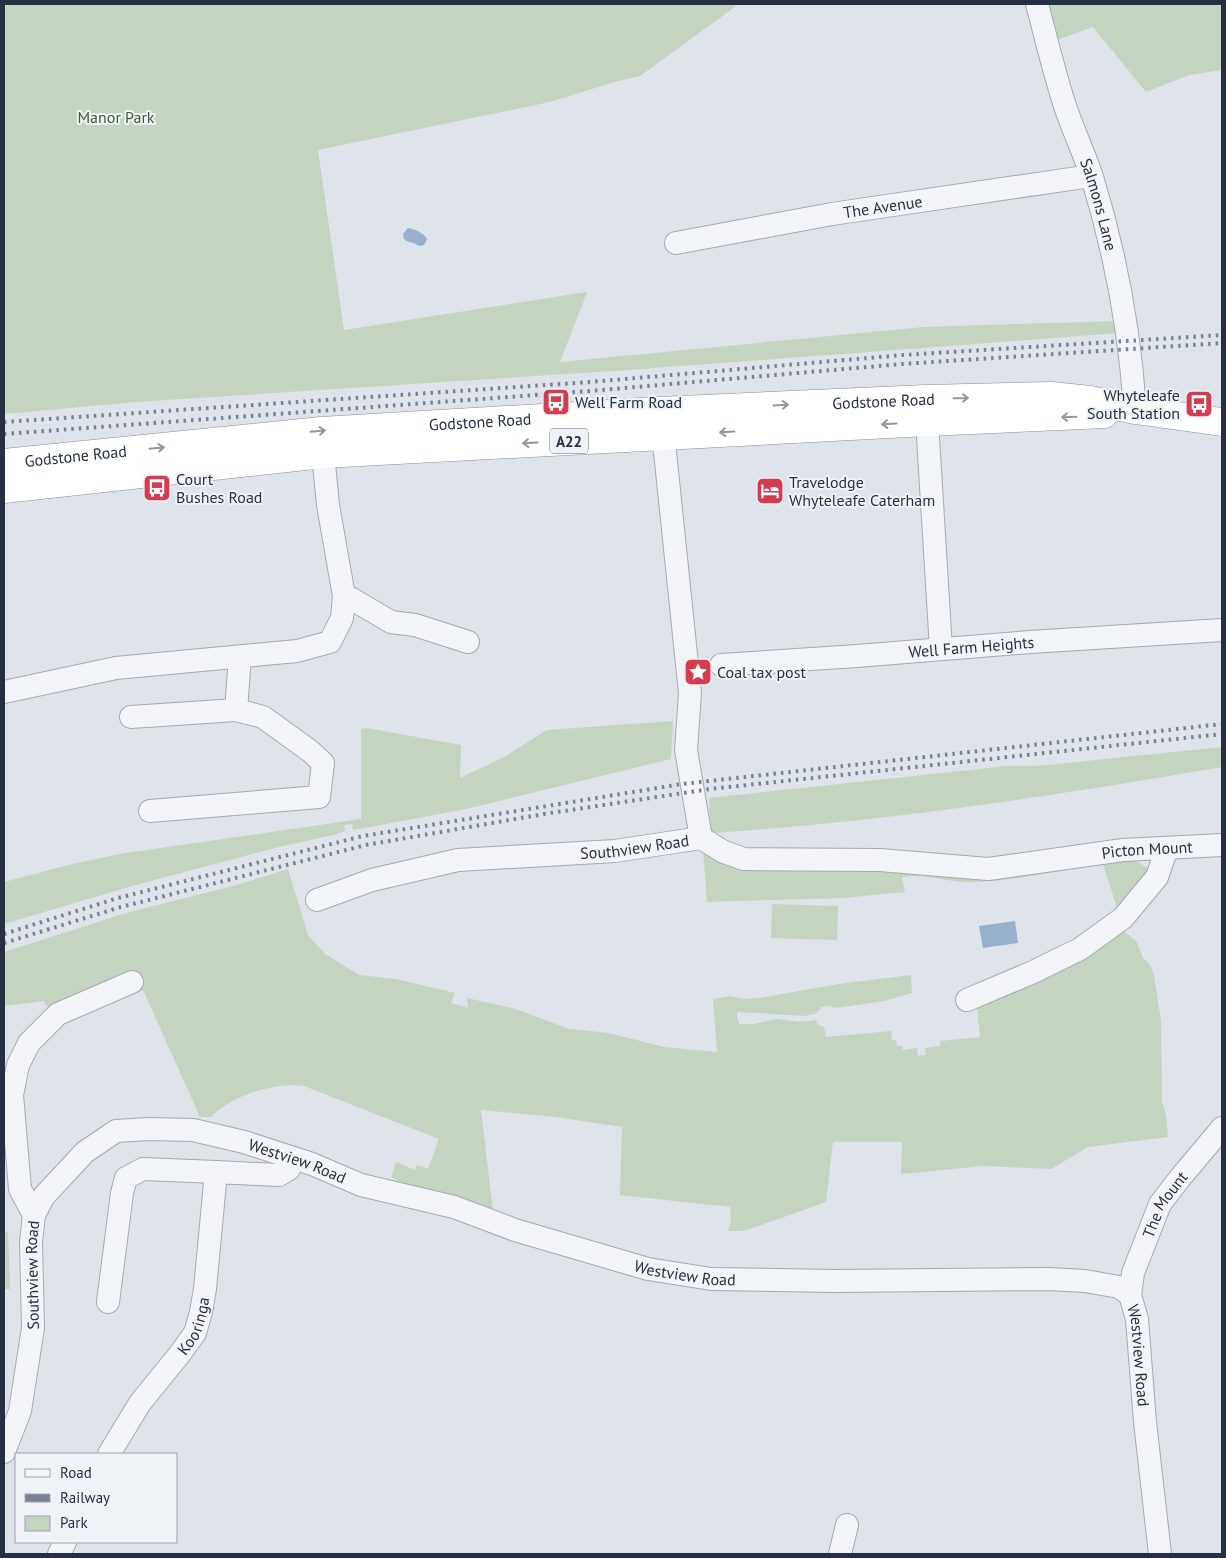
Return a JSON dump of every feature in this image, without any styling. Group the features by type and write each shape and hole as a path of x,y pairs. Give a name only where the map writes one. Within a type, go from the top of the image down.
{"highway":[{"name":"Godstone Road","path":"4,489 90,467 321,431 660,423 927,410 1091,416 1135,410 1222,422"},
{"name":"Godstone Road","path":"4,463 90,467 323,454 660,423"}],"street":[{"name":"Salmons Lane","path":"1037,4 1065,107 1091,176 1109,240 1124,311 1135,410"},
{"name":"The Avenue","path":"676,243 832,214 1091,176"},
{"path":"927,410 942,649"},
{"path":"660,423 665,452 690,693 686,750 701,838"},
{"path":"4,692 116,668 297,651 330,642 342,618 344,596 328,506 323,454"},
{"path":"344,596 391,622 415,625 468,642"},
{"name":"Well Farm Heights","path":"721,665 1222,630"},
{"path":"236,710 240,657"},
{"path":"131,717 236,710 263,717 310,751 323,763 319,797 150,811"},
{"name":"Southview Road","path":"317,900 372,880 458,860 615,851 701,838 724,852 744,859 880,860 988,869 1071,856"},
{"name":"Picton Mount","path":"1071,856 1123,850 1222,845"},
{"path":"967,1000 1033,972 1080,949 1123,918 1157,877 1166,848"},
{"name":"Southview Road","path":"4,1452 12,1411 33,1328 31,1242 34,1215 20,1189 12,1095 18,1065 29,1043 58,1014 132,982"},
{"name":"The Mount","path":"1130,1295 1133,1273 1160,1204 1222,1128"},
{"name":"Westview Road","path":"34,1215 44,1196 85,1152 116,1131 149,1129 193,1130 244,1142 312,1164 361,1186 454,1207 515,1230 648,1269 712,1279 836,1281 1048,1279 1076,1280 1119,1287 1130,1295 1137,1319 1145,1422 1160,1554"},
{"path":"108,1302 122,1193 126,1178 143,1169 280,1175 289,1169 293,1158"},
{"name":"Kooringa","path":"110,1453 140,1403 179,1355 194,1333 201,1312 205,1289 216,1172"},
{"path":"840,1554 847,1525"}],"green space":[{"name":"Manor Park","path":"4,4 739,4 640,76 550,102 318,150 344,330 587,292 560,362 924,327 1115,321 1120,333 614,371 136,402 4,414"},
{"path":"1048,4 1222,4 1222,70 1189,75 1146,92 1093,27 1054,41"},
{"path":"673,721 671,759 466,809 354,830 352,824 344,825 345,831 337,834 275,848 132,886 4,924 4,882 119,854 361,819 361,729 367,728 461,745 460,778 504,757 547,730"},
{"path":"1222,747 1222,767 1159,778 904,815 711,833 709,798 1007,766 1037,766"},
{"path":"703,850 947,877 971,878 1119,858 1136,861 1148,868 1148,872 1115,913 1117,908 1103,864 1018,878 984,881 959,882 918,876 902,877 905,892 842,898 707,902"},
{"path":"288,869 308,935 325,954 359,975 396,979 455,993 451,1003 468,1008 467,998 516,1009 569,1029 609,1033 664,1047 717,1052 713,999 731,996 743,999 759,998 839,984 911,975 912,993 884,1001 836,1008 822,1007 815,1014 804,1016 737,1012 737,1018 739,1024 754,1024 777,1019 801,1022 816,1020 817,1024 824,1027 826,1037 891,1031 892,1040 896,1040 897,1046 902,1046 903,1050 917,1048 918,1056 926,1055 925,1048 940,1046 940,1041 980,1037 977,1007 1119,931 1124,931 1137,942 1143,958 1150,965 1154,975 1161,1020 1162,1102 1166,1114 1168,1137 1088,1147 1051,1169 984,1166 901,1174 902,1142 833,1142 826,1202 744,1231 728,1231 731,1220 730,1207 620,1195 622,1127 556,1117 481,1110 493,1211 406,1185 391,1177 396,1162 415,1170 417,1165 428,1169 439,1139 304,1086 293,1085 267,1088 230,1102 211,1117 200,1117 143,990 59,1025 44,1001 4,1006 4,952 126,913 233,886"},
{"path":"772,904 838,906 837,940 771,938"},
{"path":"8,1232 10,1289 4,1289 4,1233"}],"water":[{"path":"408,228 419,232 427,239 424,245 419,246 404,239 403,234"},
{"path":"1015,921 1018,943 983,948 979,926"}],"railway":[{"path":"4,422 590,382 903,355 1222,335"},
{"path":"4,434 590,391 902,364 1222,343"},
{"path":"4,934 118,898 363,836 682,784 1222,724"},
{"path":"4,943 121,907 366,845 544,814 710,789 1222,734"}],"place":[{"name":"Well Farm Road","path":"556,402"},
{"name":"Whyteleafe South Station","path":"1199,404"},
{"name":"Court Bushes Road","path":"157,488"},
{"name":"Travelodge Whyteleafe Caterham","path":"770,491"},
{"name":"Coal tax post","path":"698,672"}]}
